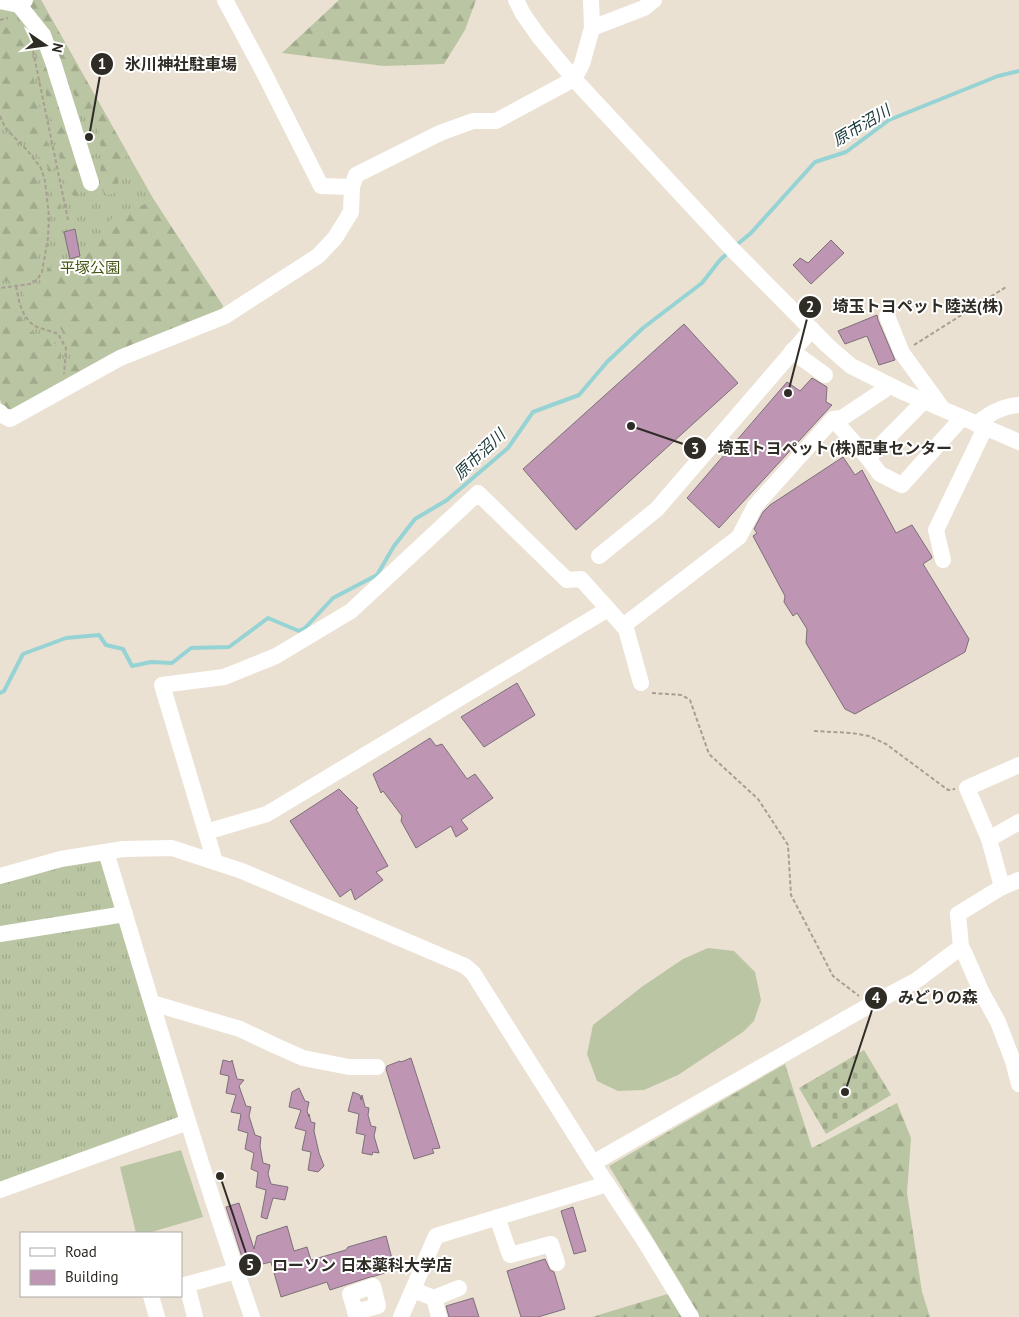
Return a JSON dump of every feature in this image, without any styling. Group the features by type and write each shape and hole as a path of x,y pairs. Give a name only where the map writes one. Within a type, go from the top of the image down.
{"street":[{"path":"225,0 321,186 352,187"},
{"path":"516,0 523,14 540,38 574,79 735,252 828,346 851,366 890,386 1019,442"},
{"path":"0,412 10,420 120,358 225,316 318,256 335,238 351,212 352,187 356,175 440,133 473,121 496,120 574,79 582,64 592,28 590,0"},
{"path":"592,28 644,8 654,0"},
{"path":"0,1 22,3 43,35 92,183"},
{"path":"887,316 902,353 943,409"},
{"path":"599,556 657,509 812,329"},
{"path":"792,351 825,375"},
{"path":"623,626 739,537 755,506 834,419 842,418 890,386"},
{"path":"868,458 924,401"},
{"path":"834,419 880,474 902,485 974,423 992,412 1019,405"},
{"path":"943,560 936,530 974,423"},
{"path":"215,862 162,685 224,676 276,656 351,611 478,493 567,580 581,579 626,629 641,683"},
{"path":"206,832 267,814 608,609"},
{"path":"1002,887 989,839 967,788 1019,766"},
{"path":"989,839 1019,822"},
{"path":"0,876 61,859 123,849 172,848 242,871 457,962 469,969 644,1240 691,1317"},
{"path":"106,852 188,1122 252,1317"},
{"path":"1019,880 1002,887 958,914 961,948 998,1022 1013,1061 1019,1084"},
{"path":"0,934 124,914"},
{"path":"593,1163 917,980 961,948"},
{"path":"152,1003 240,1029 303,1058 349,1067 377,1067"},
{"path":"0,1190 188,1122"},
{"path":"401,1317 436,1236 607,1184"},
{"path":"497,1217 510,1256 551,1244 557,1264"},
{"path":"195,1317 184,1286 236,1271"},
{"path":"413,1290 434,1298 459,1288"},
{"path":"152,1297 157,1317"},
{"path":"434,1298 439,1317"}],"path":[{"path":"33,50 68,220"},
{"path":"0,116 5,127 41,168 45,182 49,216 48,238 42,272 37,280 30,284 0,288"},
{"path":"16,286 19,304 25,317 35,326 58,334 66,348 65,367 60,392"},
{"path":"902,353 1006,287"},
{"path":"641,683 650,692 682,695 690,700 709,754 758,799 788,845 791,895 833,976 870,1005"},
{"path":"814,730 869,736 886,744 948,790 967,788"}],"green space":[{"name":"平塚公園","path":"41,0 154,200 223,306 31,403 0,400 0,6"},
{"path":"41,0 128,154 119,164 118,192 105,196 100,185 101,152 99,131 76,99 49,34 31,9 31,1"},
{"path":"339,0 476,0 465,30 444,64 384,66 282,53"},
{"path":"22,24 62,212 55,215 48,167 22,137 0,105 0,29"},
{"path":"33,34 43,49 86,186 76,197 67,192"},
{"path":"0,131 5,140 27,160 37,176 43,215 34,274 22,282 0,281"},
{"path":"154,200 223,306 221,313 66,381 71,358 65,336 60,328 42,322 27,312 23,293 41,283 48,268 61,265 78,267 98,241 111,219"},
{"path":"0,293 8,294 16,312 30,331 51,340 61,351 55,388 13,410 4,408 0,400"},
{"path":"106,852 188,1122 0,1184 0,878"},
{"path":"708,948 734,951 755,972 761,1000 754,1021 743,1032 678,1075 644,1090 618,1091 597,1081 587,1054 593,1025 643,986 683,959"},
{"path":"864,1050 891,1095 826,1134 799,1088"},
{"path":"785,1064 812,1148 897,1103 911,1138 907,1193 922,1292 930,1317 592,1317 684,1289 609,1166"},
{"path":"181,1150 203,1217 151,1232 136,1232 120,1167"}],"building":[{"path":"75,229 80,256 70,259 64,232"},
{"path":"831,240 844,253 811,284 793,265 800,258 808,263"},
{"path":"877,315 895,360 879,365 867,336 845,344 838,331"},
{"path":"684,324 738,383 576,530 523,469"},
{"path":"812,378 827,387 826,402 832,405 719,528 687,498 787,382 800,391"},
{"path":"843,457 855,475 862,470 896,533 912,525 932,558 923,564 969,639 965,652 855,714 845,709 806,643 807,629 797,613 793,616 784,602 785,596 753,536 757,533 754,529 763,512 770,505"},
{"path":"517,683 535,715 484,747 461,717"},
{"path":"430,738 436,746 442,744 467,779 475,774 493,798 461,820 468,829 456,837 451,826 416,848 401,821 402,816 383,791 381,793 373,774"},
{"path":"339,789 358,808 356,809 388,866 376,872 383,880 355,900 351,889 340,897 290,821"},
{"path":"411,1058 440,1148 432,1149 434,1153 414,1159 386,1069 387,1066"},
{"path":"223,1060 231,1062 232,1060 237,1079 244,1080 239,1086 246,1106 251,1107 249,1116 255,1135 261,1137 260,1146 263,1163 270,1165 268,1174 271,1184 288,1187 285,1200 273,1198 267,1219 261,1217 266,1190 256,1187 258,1172 251,1169 254,1153 245,1149 248,1133 238,1130 241,1114 231,1112 236,1095 226,1093 229,1076 220,1074"},
{"path":"299,1088 305,1101 309,1102 307,1111 311,1122 315,1123 314,1131 324,1166 318,1172 308,1170 311,1152 302,1150 306,1131 295,1128 301,1110 289,1107 292,1092"},
{"path":"353,1092 360,1095 361,1100 362,1095 365,1107 369,1108 368,1115 371,1126 376,1127 374,1136 379,1153 373,1152 372,1155 362,1153 365,1135 356,1133 359,1114 348,1111"},
{"path":"239,1203 254,1249 257,1236 287,1226 294,1251 307,1247 311,1260 386,1236 395,1270 330,1290 327,1282 281,1297 271,1262 254,1266 255,1274 248,1276 226,1207"},
{"path":"573,1207 586,1251 574,1254 561,1211"},
{"path":"545,1259 550,1270 554,1272 565,1309 538,1317 521,1317 507,1271"},
{"path":"473,1298 479,1317 449,1317 446,1306"}],"waterway":[{"name":"原市沼川","path":"734,247 751,233 815,162 846,152 889,120 998,76 1019,71"},
{"name":"原市沼川","path":"0,693 4,691 23,654 66,638 99,635 106,645 123,649 132,666 151,662 172,663 191,648 229,647 268,618 299,631 305,628 333,598 377,575 394,546 415,519 447,500 508,448 533,412 579,395 607,362 643,328 702,283 720,260 729,252"}],"place":[{"name":"氷川神社駐車場","path":"89,137"},
{"name":"埼玉トヨペット陸送(株)","path":"788,393"},
{"name":"埼玉トヨペット(株)配車センター","path":"631,426"},
{"name":"みどりの森","path":"845,1092"},
{"name":"ローソン 日本薬科大学店","path":"220,1176"}]}
